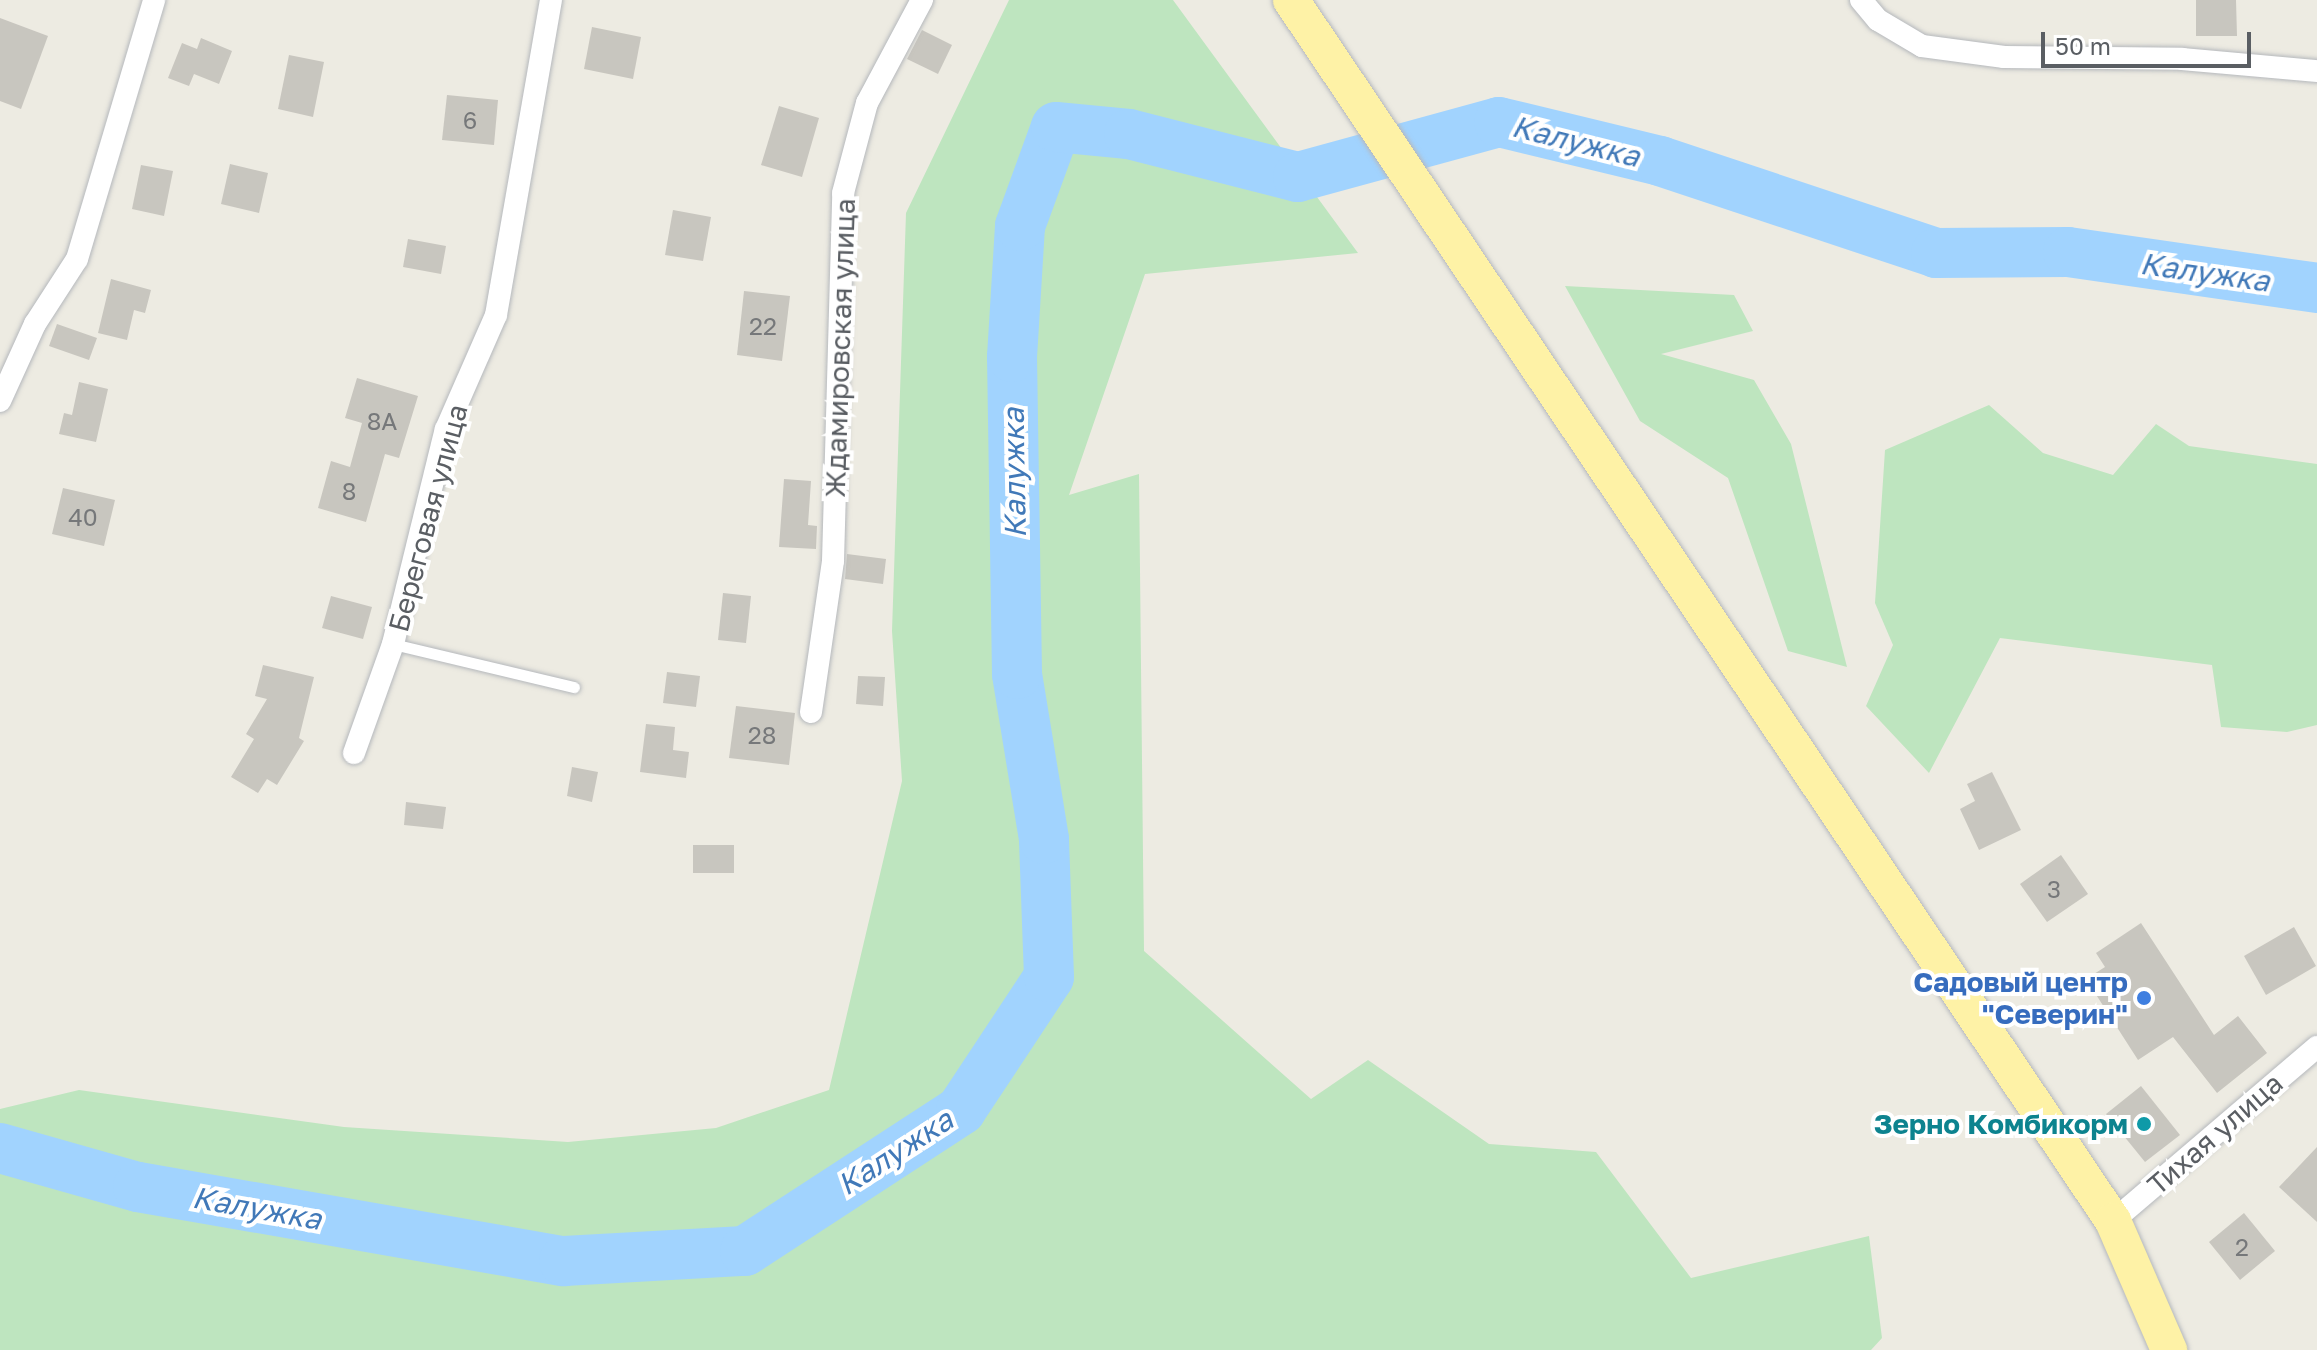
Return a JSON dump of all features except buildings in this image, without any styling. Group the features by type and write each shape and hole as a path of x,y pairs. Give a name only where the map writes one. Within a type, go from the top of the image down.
{"main road":[{"path":"1291,0 2113,1221 2169,1350"}],"street":[{"path":"0,401 35,324 77,259 152,0"},
{"name":"Береговая улица","path":"354,753 393,644 446,429 496,315 551,0"},
{"name":"Ждамировская улица","path":"811,712 833,561 843,193 867,103 922,0"},
{"path":"1861,0 1878,20 1922,46 2004,57 2182,59 2317,71"},
{"name":"Тихая улица","path":"2113,1221 2317,1047"}],"lane":[{"path":"393,644 574,687"}],"green space":[{"path":"1009,0 1173,0 1358,253 1145,274 1069,495 1139,474 1144,951 1311,1099 1368,1060 1489,1144 1596,1152 1691,1278 1869,1236 1882,1338 1871,1350 0,1350 0,1109 79,1090 344,1127 568,1142 716,1128 829,1090 902,781 892,631 906,213"},
{"path":"1565,286 1734,295 1753,331 1661,354 1754,380 1791,444 1847,667 1788,651 1728,478 1640,421"},
{"path":"1989,405 2043,453 2113,475 2156,424 2189,446 2317,464 2317,725 2287,732 2221,727 2212,665 2000,638 1929,773 1866,706 1893,645 1875,603 1885,450"}],"waterway":[{"name":"Калужка","path":"0,1148 138,1187 564,1261 745,1251 961,1110 1049,977 1044,839 1017,674 1012,357 1020,226 1056,127 1129,134 1298,177 1499,122 1660,161 1936,253 2068,252 2317,288"}],"place":[{"name":"Садовый центр \"Северин\"","path":"2144,998"},
{"name":"Зерно Комбикорм","path":"2144,1124"}]}
